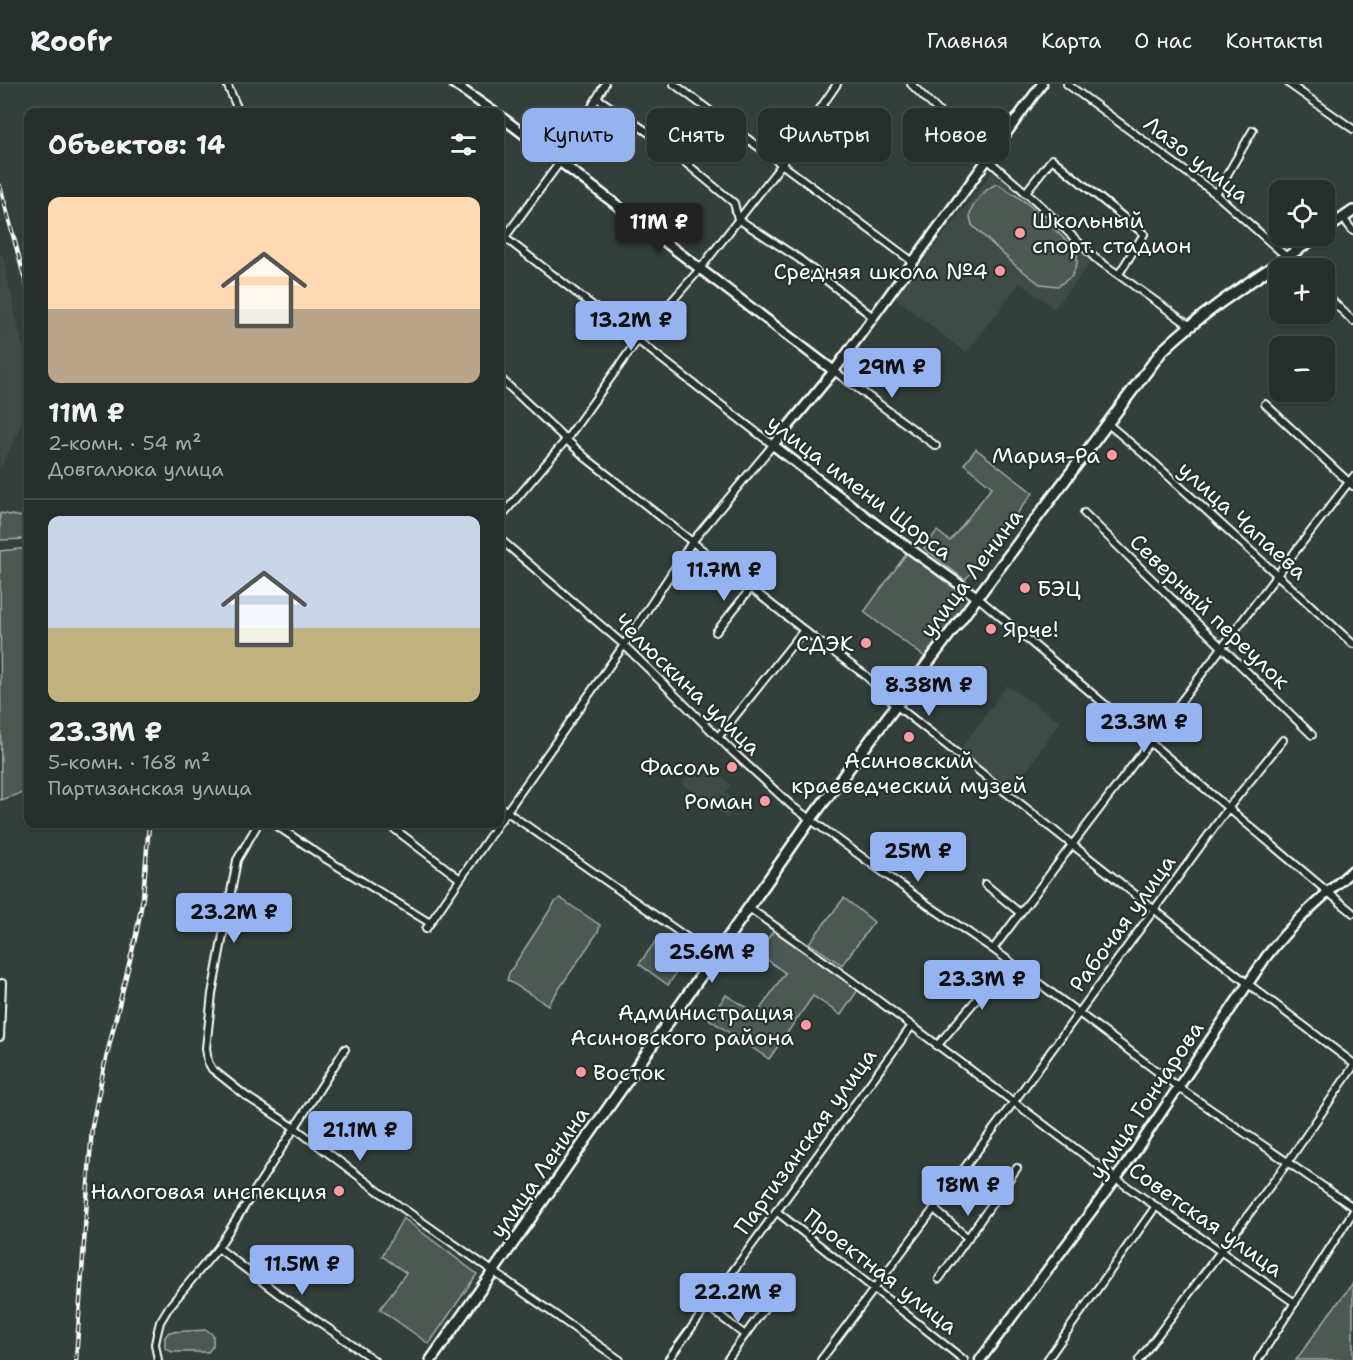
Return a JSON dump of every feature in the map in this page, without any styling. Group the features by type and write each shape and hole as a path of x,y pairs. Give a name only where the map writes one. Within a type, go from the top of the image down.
{"main road":[{"path":"1335,223 1353,211"},
{"name":"улица Ленина","path":"431,1360 811,819 1162,351 1189,325 1304,246"}],"street":[{"path":"227,84 237,108"},
{"path":"454,84 488,108"},
{"path":"591,108 605,84"},
{"path":"674,84 913,262"},
{"path":"504,513 566,440 637,341 700,269 782,164 837,84"},
{"path":"911,84 935,108"},
{"path":"1009,129 1042,84"},
{"name":"Лазо улица","path":"1067,84 1216,194 1288,257"},
{"path":"1289,84 1353,129"},
{"path":"597,98 652,135 734,203 738,219 798,258 873,316"},
{"path":"504,119 522,133"},
{"path":"1216,194 1252,130"},
{"path":"1025,194 1052,159 1144,234 1119,274"},
{"path":"504,237 560,162 936,446"},
{"path":"504,809 624,645 692,542 834,371 985,162"},
{"path":"990,162 1039,204 1095,258 1189,325"},
{"path":"1343,218 1353,231"},
{"name":"улица имени Щорса","path":"504,237 878,526 977,597 1353,913"},
{"path":"1335,304 1353,321"},
{"path":"504,382 586,458 804,630 864,674 897,706 1353,1065 1288,1162 1139,1360"},
{"path":"993,949 1277,574 1352,482 1264,404"},
{"name":"улица Чапаева","path":"1108,424 1352,640"},
{"name":"Северный переулок","path":"1084,513 1312,735"},
{"name":"Челюскина улица","path":"504,541 624,645 733,752 811,819 928,905 993,949 1178,1086 1353,1208"},
{"path":"716,632 751,588"},
{"path":"719,736 804,630"},
{"name":"Рабочая улица","path":"821,1360 1013,1103 1228,807 1283,740"},
{"path":"504,811 715,957"},
{"path":"256,828 237,860 212,994 207,1048 208,1062 219,1076 246,1096 295,1128 381,1193 620,1360"},
{"path":"280,828 428,926 495,828"},
{"path":"393,828 460,879"},
{"name":"улица Гончарова","path":"980,1360 1115,1178 1280,938 1353,870"},
{"path":"985,884 1020,913"},
{"name":"Советская улица","path":"749,908 852,981 1115,1178 1295,1303"},
{"path":"937,1046 1009,961"},
{"path":"0,1037 2,982"},
{"name":"Партизанская улица","path":"668,1360 911,1027"},
{"path":"158,1360 155,1344 157,1334 160,1322 169,1307 218,1248 345,1049"},
{"path":"939,1279 1017,1168"},
{"path":"959,1175 994,1201"},
{"path":"1047,1360 1156,1206"},
{"path":"934,1209 968,1238"},
{"name":"Проектная улица","path":"776,1211 964,1360"},
{"path":"1258,1360 1353,1212"},
{"path":"218,1248 280,1295 374,1360"},
{"path":"727,1360 769,1302"},
{"path":"707,1306 745,1335"}],"shaded area":[{"name":"Средняя школа №4","path":"993,171 1093,260 1054,308 1020,283 966,353 895,298"},
{"name":"Школьный спорт. стадион","path":"998,184 1027,203 1077,251 1077,263 1072,276 1058,286 1040,284 1016,266 972,225 970,214 974,205 985,191"},
{"path":"2,254 24,352 24,418 0,470 0,255"},
{"path":"976,449 1033,493 965,580 924,548 937,531 950,541 992,487 964,464"},
{"path":"0,513 24,517 24,539 0,540"},
{"path":"24,548 24,792 1,800 0,551"},
{"path":"907,553 969,598 925,657 864,612"},
{"path":"1007,685 1060,722 1014,789 959,751"},
{"path":"699,769 706,774 710,769 731,785 725,793 739,803 728,818 682,784 692,770 696,773"},
{"path":"560,898 600,925 598,932 548,1005 507,980 509,973 555,902"},
{"path":"844,898 874,922 842,965 809,943"},
{"path":"775,929 858,990 841,1015 813,996 769,1059 709,1019 726,995 757,1014 785,973 757,952"},
{"path":"655,942 684,962 668,985 639,964"},
{"path":"403,1218 477,1274 429,1344 380,1309 406,1273 382,1256"},
{"path":"1353,1283 1353,1360 1296,1360 1329,1314"},
{"path":"207,1330 213,1335 213,1346 208,1352 172,1352 165,1348 165,1337 169,1332"}],"railway":[{"path":"0,186 24,276"},
{"path":"76,1360 92,1126 136,935 143,897 149,828"}],"place":[{"name":"Школьный спорт. стадион","path":"1020,233"},
{"name":"Средняя школа №4","path":"1000,271"},
{"name":"Мария-Ра","path":"1112,455"},
{"name":"БЭЦ","path":"1025,588"},
{"name":"Ярче!","path":"991,629"},
{"name":"СДЭК","path":"866,643"},
{"name":"Асиновский краеведческий музей","path":"909,737"},
{"name":"Фасоль","path":"732,767"},
{"name":"Роман","path":"765,801"},
{"name":"Администрация Асиновского района","path":"806,1025"},
{"name":"Восток","path":"581,1072"},
{"name":"Налоговая инспекция","path":"339,1191"}]}
